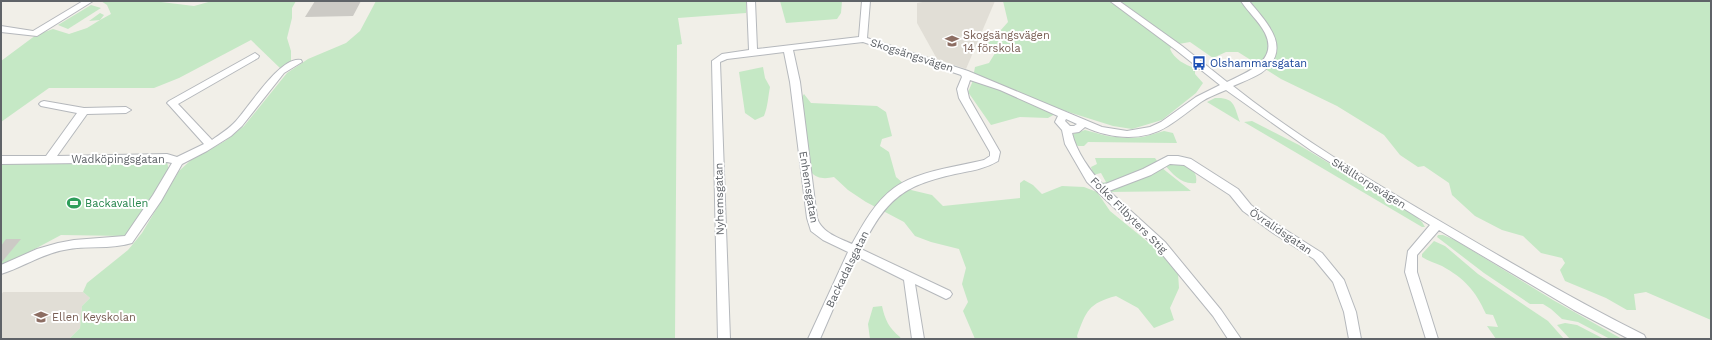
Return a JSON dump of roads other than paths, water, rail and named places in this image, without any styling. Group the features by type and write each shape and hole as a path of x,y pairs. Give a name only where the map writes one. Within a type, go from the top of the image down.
{"street":[{"path":"3,31 34,34 89,1"},
{"path":"751,1 753,52"},
{"path":"863,39 866,1"},
{"name":"Skälltorpsvägen","path":"1114,1 1179,48 1278,125 1315,149 1438,225 1565,299 1640,339"},
{"path":"966,75 998,86 1083,124 1100,130 1127,134 1152,130 1164,124 1199,99 1257,71 1269,60 1272,52 1272,40 1267,30 1245,1"},
{"name":"Skogsängsvägen","path":"717,59 725,56 753,52 863,39 941,64 965,73 966,75 962,89 964,98 995,152 995,158"},
{"name":"Enhemsgatan","path":"788,48 795,82 798,118 813,224 818,232 910,278 925,283 946,294"},
{"path":"211,145 172,103 255,56"},
{"name":"Nyhemsgatan","path":"717,59 724,339"},
{"path":"178,161 211,145 228,134 240,124 281,71 298,62"},
{"path":"44,104 84,111 126,110"},
{"path":"49,159 84,111"},
{"path":"1063,115 1060,122 1067,129 1076,130 1083,124"},
{"name":"Folke Filbyters Stig","path":"1067,129 1070,144 1091,178 1101,190 1161,245 1222,314 1235,339"},
{"name":"Wadköpingsgatan","path":"1,160 167,158 178,161 157,198 128,240 114,243 57,247 1,270"},
{"name":"Backadalsgatan","path":"814,339 854,250 885,202 897,190 931,177 987,163 995,158"},
{"name":"Övralidsgatan","path":"1101,190 1147,172 1168,160 1187,162 1234,192 1247,208 1271,226 1318,256 1338,280 1350,312 1355,339"},
{"path":"1432,339 1411,272 1411,261 1412,254 1438,225"},
{"path":"910,278 909,284 918,339"}],"place":[{"name":"Skogsängsvägen 14 förskola","path":"952,41"},
{"name":"Olshammarsgatan","path":"1199,63"},
{"name":"Backavallen","path":"74,203"},
{"name":"Ellen Keyskolan","path":"41,317"}]}
